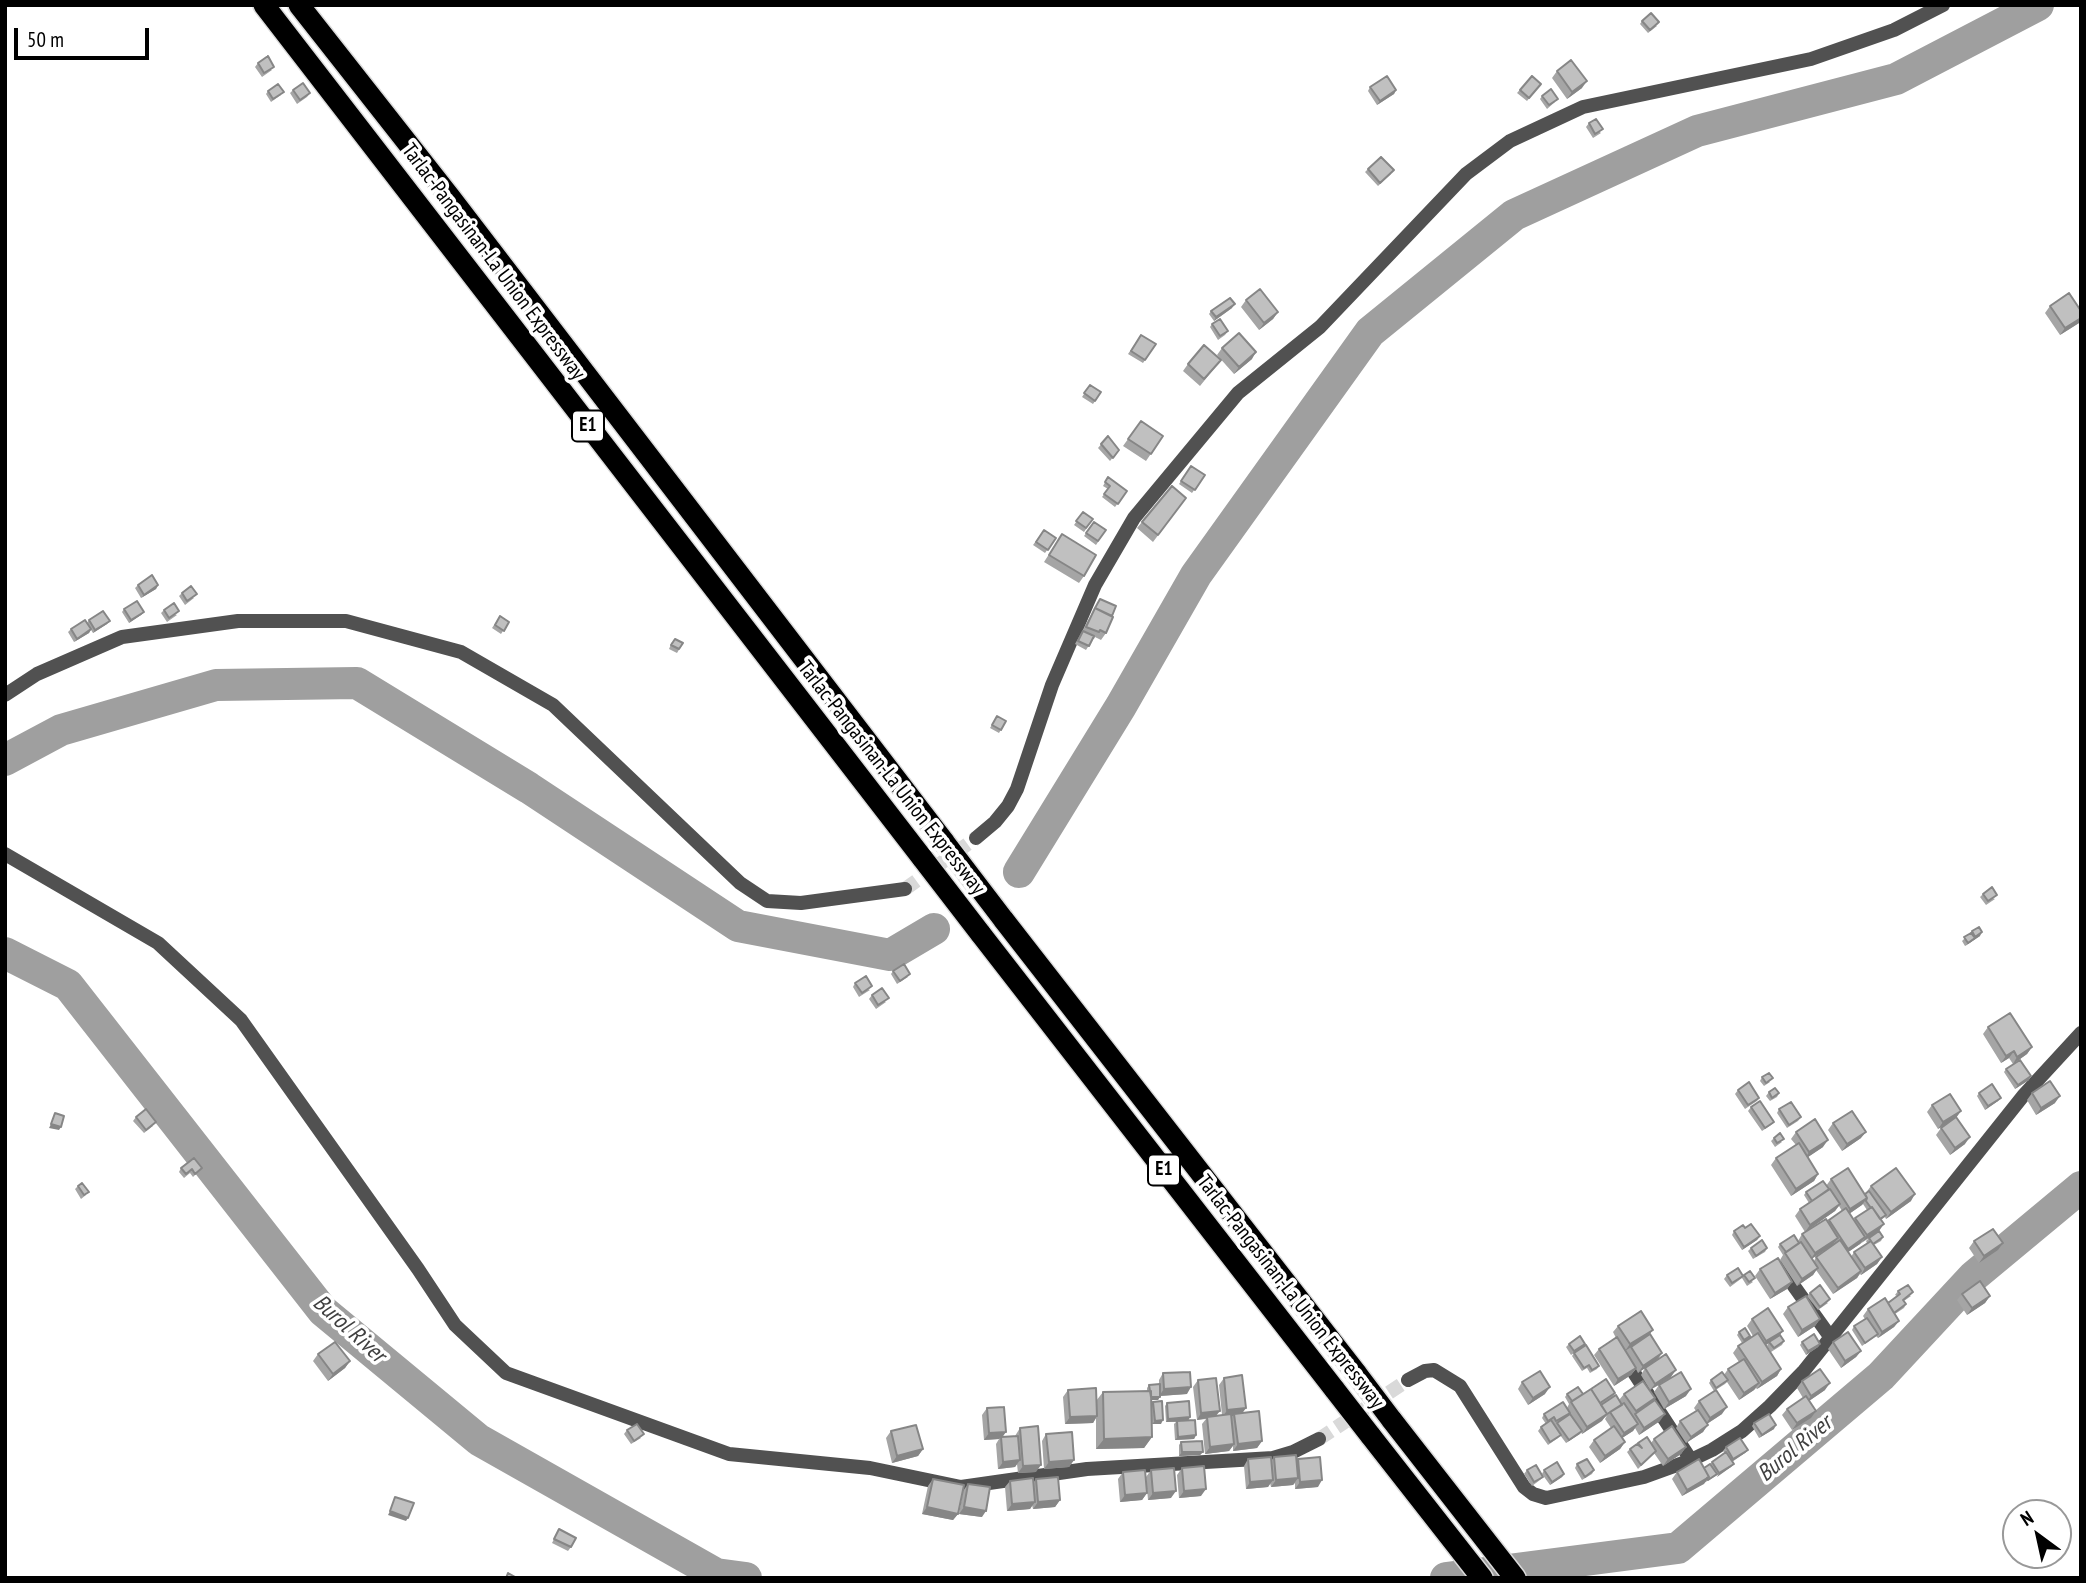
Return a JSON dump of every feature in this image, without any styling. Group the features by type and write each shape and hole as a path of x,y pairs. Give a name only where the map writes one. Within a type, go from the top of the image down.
{"highway":[{"name":"Tarlac-Pangasinan-La Union Expressway","path":"264,5 1482,1578"},
{"name":"Tarlac-Pangasinan-La Union Expressway","path":"299,5 1515,1578"}],"street":[{"path":"976,838 995,822 1017,789 1063,660 1095,585 1134,518 1238,394 1320,327 1466,174 1510,141 1583,107 1811,60 1894,30 1942,5"},
{"path":"5,695 37,674 122,637 238,621 346,621 461,652 553,705 740,883 767,901 801,903 905,889"},
{"path":"5,854 159,943 241,1020 455,1325 506,1373 729,1454 870,1468 961,1487 1087,1469 1273,1458 1319,1439"},
{"path":"1408,1380 1425,1371 1434,1370 1460,1386 1524,1487 1533,1494 1546,1498 1644,1477 1712,1450 1742,1431 1803,1372 2023,1096 2081,1033"},
{"path":"1776,1261 1831,1338"},
{"path":"1616,1344 1691,1460"}],"building":[{"path":"1651,13 1659,22 1650,30 1642,21"},
{"path":"268,56 274,67 264,73 258,63"},
{"path":"1571,60 1587,81 1572,92 1557,71"},
{"path":"1387,76 1396,90 1380,101 1370,87"},
{"path":"1532,76 1541,84 1529,98 1520,90"},
{"path":"303,83 310,93 300,100 293,90"},
{"path":"278,84 284,92 273,99 268,91"},
{"path":"1551,89 1558,99 1549,105 1542,96"},
{"path":"1596,119 1603,129 1595,134 1589,123"},
{"path":"1381,157 1394,170 1380,183 1368,169"},
{"path":"1260,289 1278,312 1264,323 1246,300"},
{"path":"2069,293 2081,311 2081,318 2065,328 2050,306"},
{"path":"1230,298 1235,304 1216,317 1211,311"},
{"path":"1220,319 1228,331 1220,336 1212,324"},
{"path":"1239,333 1256,352 1239,367 1222,348"},
{"path":"1141,335 1156,344 1145,360 1131,351"},
{"path":"1204,345 1221,360 1204,379 1188,364"},
{"path":"1090,385 1101,392 1095,401 1084,393"},
{"path":"1141,421 1163,436 1151,454 1128,439"},
{"path":"1108,436 1119,450 1113,458 1101,444"},
{"path":"1191,466 1205,475 1195,490 1181,481"},
{"path":"1108,477 1127,491 1118,504 1104,494 1110,486 1105,482"},
{"path":"1172,486 1186,498 1158,535 1142,522"},
{"path":"1083,512 1093,519 1086,528 1076,521"},
{"path":"1094,522 1106,530 1098,541 1086,533"},
{"path":"1044,530 1056,538 1048,550 1036,542"},
{"path":"1062,534 1096,555 1084,576 1049,555"},
{"path":"152,575 158,585 144,595 138,585"},
{"path":"191,586 197,594 187,601 182,593"},
{"path":"1100,599 1116,606 1112,616 1095,608"},
{"path":"137,601 144,612 131,620 124,609"},
{"path":"174,603 179,611 169,618 164,610"},
{"path":"1095,608 1113,617 1106,633 1086,627"},
{"path":"103,611 110,621 95,630 89,620"},
{"path":"500,616 509,622 504,631 495,625"},
{"path":"85,620 91,629 77,639 71,629"},
{"path":"1083,631 1094,636 1089,646 1078,641"},
{"path":"675,639 683,643 679,649 671,645"},
{"path":"997,716 1006,721 1001,730 992,725"},
{"path":"1992,887 1997,895 1988,901 1983,894"},
{"path":"1979,927 1982,932 1975,937 1972,931"},
{"path":"1971,933 1975,938 1968,943 1964,937"},
{"path":"904,964 910,974 900,981 893,971"},
{"path":"866,976 872,986 862,993 855,983"},
{"path":"882,988 889,998 878,1005 872,995"},
{"path":"2010,1013 2032,1047 2017,1057 2014,1051 2006,1056 1988,1027"},
{"path":"2020,1060 2031,1076 2018,1085 2006,1069"},
{"path":"1769,1073 1773,1078 1766,1083 1762,1077"},
{"path":"2050,1081 2060,1096 2041,1108 2032,1093"},
{"path":"1749,1082 1759,1098 1748,1105 1738,1090"},
{"path":"1992,1084 2001,1098 1988,1106 1979,1093"},
{"path":"1775,1088 1779,1093 1772,1098 1769,1092"},
{"path":"1950,1094 1961,1111 1943,1122 1932,1105"},
{"path":"1760,1101 1774,1122 1765,1128 1751,1107"},
{"path":"1791,1102 1801,1117 1789,1125 1779,1109"},
{"path":"146,1109 156,1122 146,1130 136,1117"},
{"path":"1852,1111 1866,1132 1847,1144 1833,1123"},
{"path":"55,1113 64,1116 61,1127 51,1124"},
{"path":"1956,1117 1970,1137 1955,1148 1941,1128"},
{"path":"1815,1119 1828,1140 1809,1152 1796,1132"},
{"path":"1780,1133 1784,1139 1777,1143 1774,1138"},
{"path":"1799,1143 1818,1174 1796,1189 1776,1158"},
{"path":"194,1158 202,1168 195,1174 192,1169 186,1174 181,1168"},
{"path":"1848,1168 1867,1198 1850,1209 1831,1179"},
{"path":"1896,1168 1915,1194 1891,1212 1871,1186"},
{"path":"1823,1181 1829,1189 1812,1201 1806,1192"},
{"path":"82,1183 89,1192 84,1195 78,1186"},
{"path":"1830,1189 1840,1204 1810,1225 1800,1209"},
{"path":"1869,1191 1886,1215 1880,1219 1866,1201 1865,1194"},
{"path":"1872,1207 1884,1224 1867,1235 1855,1218"},
{"path":"1846,1208 1865,1237 1848,1249 1829,1220"},
{"path":"1826,1219 1838,1238 1815,1253 1802,1234"},
{"path":"1751,1224 1760,1236 1744,1247 1734,1231 1743,1225 1745,1228"},
{"path":"1993,1229 2003,1243 1984,1256 1974,1241"},
{"path":"1879,1231 1883,1237 1873,1244 1869,1238"},
{"path":"1794,1235 1799,1243 1786,1252 1780,1244"},
{"path":"1762,1240 1767,1248 1756,1256 1751,1248"},
{"path":"1840,1240 1861,1271 1838,1288 1816,1257"},
{"path":"1871,1241 1882,1257 1865,1268 1854,1252"},
{"path":"1801,1242 1818,1268 1802,1279 1785,1253"},
{"path":"1778,1258 1792,1282 1775,1293 1760,1269"},
{"path":"1738,1268 1743,1276 1732,1283 1727,1275"},
{"path":"1750,1271 1755,1278 1749,1282 1744,1275"},
{"path":"1980,1281 1990,1296 1972,1308 1962,1294"},
{"path":"1820,1285 1830,1299 1820,1307 1810,1293"},
{"path":"1908,1285 1913,1292 1903,1300 1906,1304 1894,1313 1888,1303 1900,1294 1898,1291"},
{"path":"1806,1296 1820,1319 1802,1330 1788,1307"},
{"path":"1885,1298 1899,1321 1882,1332 1868,1309"},
{"path":"1768,1308 1783,1331 1766,1341 1752,1319"},
{"path":"1641,1311 1653,1330 1630,1344 1618,1326"},
{"path":"1867,1318 1878,1334 1865,1343 1854,1326"},
{"path":"1745,1328 1750,1336 1744,1340 1739,1332"},
{"path":"1848,1332 1861,1351 1845,1361 1833,1342"},
{"path":"1758,1333 1781,1369 1762,1382 1738,1346"},
{"path":"1650,1334 1662,1353 1643,1366 1631,1347"},
{"path":"1814,1334 1820,1344 1808,1351 1802,1342"},
{"path":"1780,1335 1784,1341 1774,1348 1769,1342"},
{"path":"1580,1336 1585,1344 1574,1351 1569,1344"},
{"path":"1617,1337 1636,1368 1618,1379 1599,1349"},
{"path":"335,1342 350,1361 333,1374 318,1354"},
{"path":"1586,1345 1599,1366 1592,1370 1589,1365 1584,1368 1574,1353"},
{"path":"1666,1354 1676,1370 1655,1384 1645,1368"},
{"path":"1744,1359 1759,1383 1744,1393 1728,1369"},
{"path":"1820,1369 1830,1383 1811,1396 1802,1381"},
{"path":"1540,1371 1550,1387 1533,1398 1522,1382"},
{"path":"1190,1372 1191,1387 1164,1389 1163,1373"},
{"path":"1681,1372 1691,1389 1669,1402 1659,1385"},
{"path":"1722,1372 1728,1380 1716,1388 1711,1380"},
{"path":"1242,1375 1246,1408 1227,1410 1224,1378"},
{"path":"1216,1378 1220,1411 1201,1413 1198,1380"},
{"path":"1606,1379 1615,1393 1600,1403 1591,1389"},
{"path":"1643,1381 1655,1398 1636,1411 1624,1394"},
{"path":"1160,1384 1160,1397 1151,1397 1149,1385"},
{"path":"1578,1387 1583,1394 1572,1401 1567,1394"},
{"path":"1096,1388 1097,1416 1070,1417 1068,1390"},
{"path":"1591,1389 1607,1414 1587,1427 1571,1402"},
{"path":"1716,1390 1727,1407 1710,1418 1699,1401"},
{"path":"1151,1391 1152,1437 1104,1439 1103,1392"},
{"path":"1616,1395 1622,1405 1607,1414 1601,1405"},
{"path":"1806,1396 1816,1411 1797,1423 1787,1409"},
{"path":"1655,1400 1665,1414 1644,1428 1635,1414"},
{"path":"1162,1401 1163,1420 1155,1421 1153,1402"},
{"path":"1189,1401 1190,1417 1168,1419 1167,1403"},
{"path":"1563,1402 1570,1413 1556,1421 1554,1417 1548,1421 1544,1414"},
{"path":"1624,1403 1638,1424 1624,1433 1610,1412"},
{"path":"1004,1407 1006,1432 989,1433 987,1408"},
{"path":"1698,1410 1708,1425 1691,1437 1680,1421"},
{"path":"1259,1411 1262,1441 1238,1444 1234,1414"},
{"path":"1231,1414 1234,1444 1210,1447 1207,1417"},
{"path":"1570,1414 1582,1431 1569,1440 1557,1423"},
{"path":"1769,1414 1776,1425 1762,1435 1754,1423"},
{"path":"1195,1420 1196,1435 1178,1437 1177,1421"},
{"path":"1551,1420 1561,1435 1550,1442 1541,1427"},
{"path":"637,1424 644,1434 634,1441 627,1430"},
{"path":"916,1425 923,1449 897,1456 891,1431"},
{"path":"1038,1426 1041,1465 1023,1466 1020,1428"},
{"path":"1614,1426 1625,1442 1605,1456 1594,1440"},
{"path":"1672,1426 1686,1447 1668,1459 1654,1439"},
{"path":"1072,1432 1074,1460 1049,1462 1046,1434"},
{"path":"1018,1436 1020,1460 1003,1462 1001,1437"},
{"path":"1647,1437 1656,1451 1641,1465 1630,1449 1637,1444 1642,1448 1638,1443"},
{"path":"1740,1438 1748,1450 1733,1459 1726,1447"},
{"path":"1202,1441 1203,1452 1182,1452 1181,1442"},
{"path":"1726,1452 1734,1464 1719,1473 1712,1462"},
{"path":"1296,1455 1298,1478 1276,1480 1274,1457"},
{"path":"1271,1457 1273,1480 1250,1482 1248,1459"},
{"path":"1320,1457 1322,1480 1300,1482 1298,1459"},
{"path":"1587,1459 1594,1470 1585,1477 1577,1464"},
{"path":"1699,1459 1709,1477 1687,1490 1677,1472"},
{"path":"1557,1462 1564,1474 1552,1482 1544,1470"},
{"path":"1710,1464 1717,1474 1708,1480 1704,1468"},
{"path":"1536,1465 1543,1477 1534,1482 1527,1470"},
{"path":"1204,1466 1206,1489 1184,1491 1182,1468"},
{"path":"1174,1468 1176,1491 1153,1493 1151,1470"},
{"path":"1145,1470 1147,1493 1125,1495 1123,1472"},
{"path":"1058,1477 1060,1500 1038,1502 1036,1479"},
{"path":"1033,1478 1035,1502 1012,1504 1010,1481"},
{"path":"933,1479 964,1485 958,1514 927,1507"},
{"path":"968,1484 990,1487 986,1511 964,1507"},
{"path":"395,1497 414,1503 408,1518 390,1511"},
{"path":"559,1529 576,1538 571,1547 554,1539"}],"waterway":[{"path":"1019,872 1121,706 1196,575 1370,332 1514,215 1697,131 1896,79 2038,5"},
{"path":"5,760 61,730 216,685 357,683 529,788 738,926 890,955 934,929"},
{"name":"Burol River","path":"5,953 68,985 323,1311 479,1440 716,1574 746,1578"},
{"name":"Burol River","path":"1446,1578 1678,1548 1881,1376 1974,1276 2081,1187"}],"tunnel":[{"path":"905,889 976,838"},
{"path":"1319,1439 1408,1380"}]}
